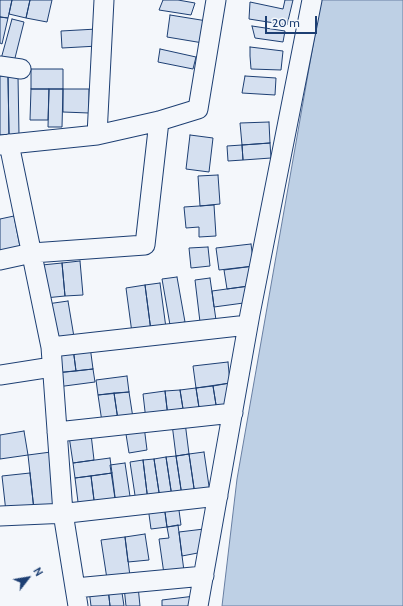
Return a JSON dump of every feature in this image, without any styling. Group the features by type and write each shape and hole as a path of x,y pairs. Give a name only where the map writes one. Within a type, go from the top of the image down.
{"street":[{"path":"97,135 104,0"},
{"path":"204,576 77,597 63,513 51,347 32,253 5,145 97,135 159,121 198,109 216,0"},
{"path":"198,606 248,325 312,0"},
{"path":"0,66 21,69"},
{"path":"0,260 32,253 145,245 159,121"},
{"path":"51,347 248,325"},
{"path":"0,375 52,367"},
{"path":"57,432 233,413"},
{"path":"0,516 63,513 218,496"}],"water":[{"path":"321,0 403,0 403,606 222,606 237,479"}],"building":[{"path":"0,0 12,0 8,18 0,17"},
{"path":"12,0 30,0 26,18 9,14"},
{"path":"30,0 52,0 47,22 26,18"},
{"path":"163,0 178,0 195,3 191,15 159,10"},
{"path":"285,0 293,0 287,25 249,19 250,2 283,9"},
{"path":"170,15 207,21 203,43 167,37"},
{"path":"0,17 8,18 2,44 0,43"},
{"path":"12,19 24,22 14,62 1,59"},
{"path":"252,26 285,31 283,42 255,38"},
{"path":"97,29 98,46 62,48 61,31"},
{"path":"250,47 283,51 281,70 251,69"},
{"path":"160,49 196,57 193,69 158,62"},
{"path":"31,69 63,69 63,89 31,89"},
{"path":"0,76 8,76 9,135 0,135"},
{"path":"8,76 18,76 19,135 9,135"},
{"path":"245,76 276,78 275,95 242,93"},
{"path":"31,89 49,89 48,120 30,120"},
{"path":"49,89 63,89 62,127 48,127"},
{"path":"63,89 89,89 89,113 63,112"},
{"path":"269,122 270,143 242,145 240,123"},
{"path":"190,135 213,138 209,172 186,169"},
{"path":"270,143 271,158 243,160 242,145"},
{"path":"242,145 243,160 228,161 227,146"},
{"path":"218,175 220,204 200,206 198,176"},
{"path":"214,205 216,236 199,237 199,227 186,228 184,207"},
{"path":"14,216 21,252 0,255 0,219"},
{"path":"251,244 254,266 219,270 216,248"},
{"path":"208,247 210,266 191,268 189,248"},
{"path":"80,261 83,295 65,296 62,263"},
{"path":"62,263 65,296 45,298 42,265"},
{"path":"254,266 249,286 227,289 224,270"},
{"path":"177,277 185,322 170,325 162,279"},
{"path":"210,278 216,320 200,322 195,280"},
{"path":"160,283 166,328 151,331 145,285"},
{"path":"145,285 151,331 132,333 126,288"},
{"path":"249,286 251,302 214,307 212,291"},
{"path":"68,301 74,337 53,340 47,304"},
{"path":"90,346 93,369 76,371 73,348"},
{"path":"73,348 76,371 55,373 53,351"},
{"path":"228,362 230,383 196,388 193,366"},
{"path":"93,369 95,382 57,387 55,373"},
{"path":"127,376 129,392 98,395 96,380"},
{"path":"230,383 228,410 217,411 213,386"},
{"path":"213,386 217,411 200,414 196,388"},
{"path":"196,388 200,414 184,415 180,390"},
{"path":"180,390 184,415 168,417 165,391"},
{"path":"165,391 168,417 146,420 143,394"},
{"path":"129,392 133,418 118,420 114,393"},
{"path":"114,393 118,420 102,422 98,395"},
{"path":"185,422 189,454 176,456 172,424"},
{"path":"144,426 147,450 129,453 125,428"},
{"path":"24,431 28,455 0,459 0,435"},
{"path":"91,434 94,460 73,463 69,436"},
{"path":"51,452 57,507 34,510 28,455"},
{"path":"204,452 210,493 195,495 189,454"},
{"path":"189,454 195,495 182,496 176,456"},
{"path":"176,456 182,496 172,497 166,457"},
{"path":"166,457 172,497 160,499 154,459"},
{"path":"110,458 112,473 75,478 73,463"},
{"path":"154,459 160,499 148,501 143,460"},
{"path":"143,460 148,501 136,502 130,462"},
{"path":"125,463 131,503 116,505 110,465"},
{"path":"30,473 34,510 6,512 2,476"},
{"path":"112,473 116,505 95,508 91,476"},
{"path":"91,476 95,508 79,510 75,478"},
{"path":"178,503 181,525 167,527 164,505"},
{"path":"164,505 167,527 151,529 148,507"},
{"path":"178,525 184,571 164,574 159,539 169,538 167,527"},
{"path":"204,529 203,552 182,556 179,532"},
{"path":"145,534 149,560 128,562 125,537"},
{"path":"125,537 130,576 107,579 101,540"},
{"path":"121,586 124,606 110,606 108,588"},
{"path":"138,586 140,606 126,606 124,587"},
{"path":"108,588 110,606 91,606 89,590"},
{"path":"195,596 196,606 162,606 162,600"}]}
